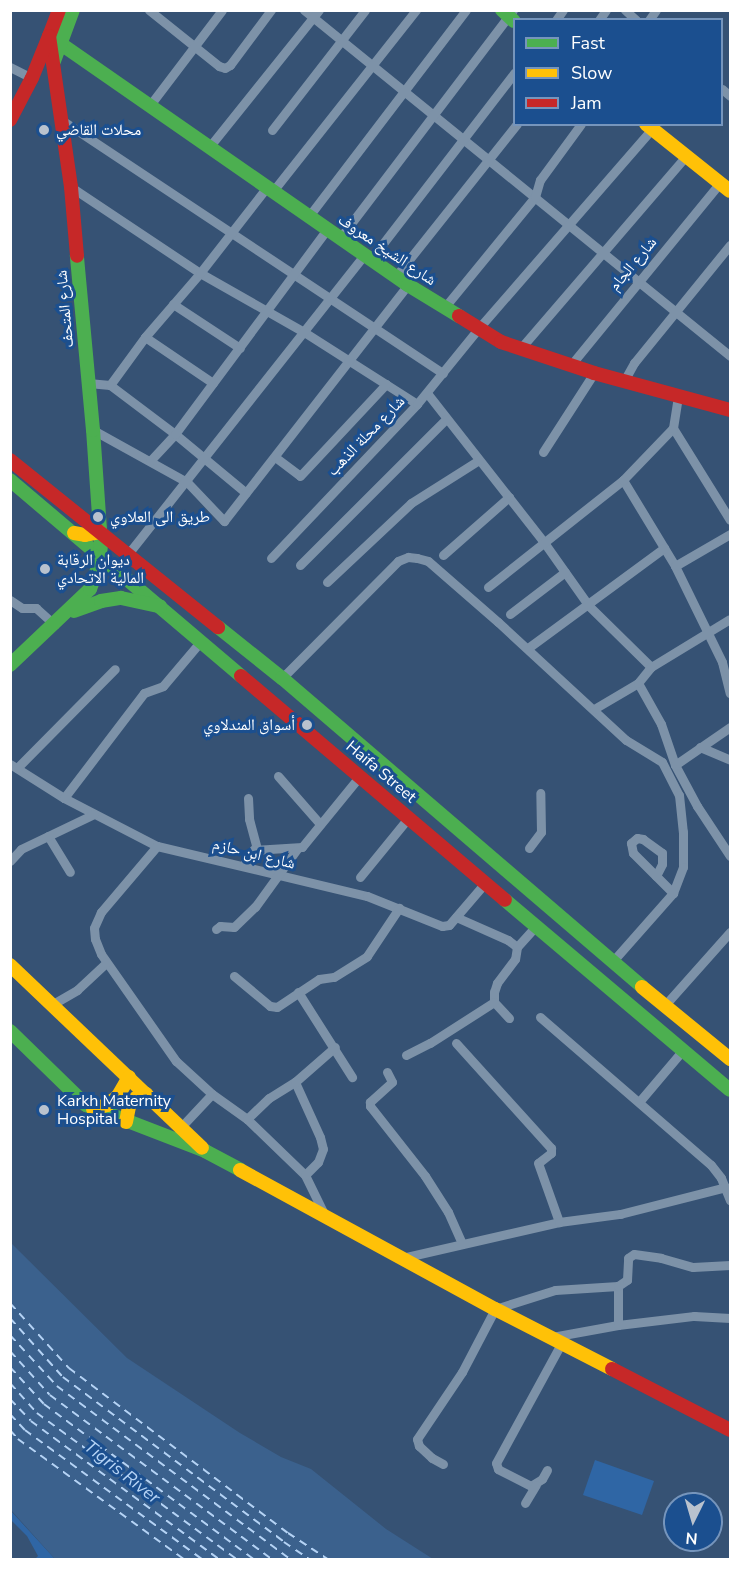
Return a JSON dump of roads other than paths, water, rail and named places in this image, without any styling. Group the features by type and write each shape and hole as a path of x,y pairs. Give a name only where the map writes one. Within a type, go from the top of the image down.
{"main road":[{"path":"33,76 54,61 59,10"},
{"path":"10,120 33,76 73,10"},
{"name":"شارع الشيخ معروف","path":"55,40 408,285 478,329 520,349 570,366 730,410"},
{"name":"شارع المتحف","path":"54,61 71,187 103,559"},
{"path":"649,127 725,187"},
{"name":"Haifa Street","path":"10,460 282,678 612,962 730,1059"},
{"name":"Haifa Street","path":"10,480 730,1090"},
{"path":"74,533 90,535 100,532"},
{"path":"10,665 59,621 90,589 109,549 123,550"},
{"path":"59,621 81,607 121,598 141,600 160,606"},
{"path":"10,965 205,1151"},
{"path":"10,1031 79,1101 93,1109 205,1151 495,1308 730,1430"},
{"path":"93,1109 113,1101 123,1090 129,1077"},
{"path":"126,1122 129,1106 136,1098 146,1094"}],"street":[{"path":"149,10 194,47 225,68 271,10"},
{"path":"162,20 169,10"},
{"path":"150,105 222,10"},
{"path":"304,10 316,14 342,40 730,356"},
{"path":"272,130 365,10"},
{"path":"110,385 145,336 270,189 416,10"},
{"path":"309,216 466,10"},
{"path":"210,146 316,14"},
{"path":"340,238 509,14"},
{"path":"10,67 33,76"},
{"path":"123,550 187,482 331,298 368,256 513,73"},
{"path":"63,121 443,373"},
{"path":"396,276 515,126"},
{"path":"444,308 535,197 540,180 580,126"},
{"name":"شارع محلة الذهب","path":"271,558 427,393 478,329 649,127"},
{"path":"520,349 686,156"},
{"path":"71,187 200,273 304,332 417,404"},
{"name":"شارع الجام","path":"570,366 638,280 725,187"},
{"path":"150,460 175,434 327,229"},
{"path":"624,381 634,363 730,245"},
{"path":"93,430 187,482 224,521 376,329 408,285"},
{"path":"173,304 240,348"},
{"path":"145,336 213,383"},
{"path":"543,452 594,373"},
{"path":"88,383 110,385 175,434 246,493"},
{"path":"275,457 300,476 386,384"},
{"path":"427,393 543,541 589,606 651,667"},
{"path":"488,587 543,541 623,480 673,428 678,396"},
{"path":"300,565 446,419"},
{"path":"673,428 730,520"},
{"path":"327,582 411,503 478,460"},
{"path":"623,480 675,566 726,661 730,693"},
{"path":"443,555 509,497"},
{"path":"675,566 730,534"},
{"path":"528,648 589,606 664,548"},
{"path":"282,678 398,561 408,557 428,561 528,648 626,740 662,762 679,795 683,867 673,893 612,962"},
{"path":"510,614 565,572"},
{"path":"10,600 22,608 36,608 59,621"},
{"path":"594,709 638,683 651,667 730,619"},
{"path":"64,798 144,693 163,686 201,641"},
{"path":"14,766 115,669"},
{"path":"638,683 661,724 675,765 697,806 730,856"},
{"path":"675,765 730,727"},
{"path":"700,747 730,760"},
{"name":"شارع ابن حازم","path":"14,766 64,798 157,846 278,873 324,888 367,897 446,927 456,917"},
{"path":"278,776 320,825"},
{"path":"243,866 250,852 257,849 302,847 360,776"},
{"path":"529,848 541,832 540,793"},
{"path":"248,798 249,819 257,849"},
{"path":"10,861 21,849 94,814"},
{"path":"360,877 409,818"},
{"path":"48,836 70,872"},
{"path":"157,846 109,899 97,920 95,939 106,963 176,1061 212,1094 248,1119 305,1175 326,1218"},
{"path":"216,929 220,926 234,927 255,907 297,849"},
{"path":"656,876 673,893"},
{"path":"485,883 456,917 508,940 516,948"},
{"path":"234,976 273,1008 319,979 334,977 367,956 399,908"},
{"path":"509,1018 494,1002 495,987 515,959 516,948 536,926"},
{"path":"664,1005 730,932"},
{"path":"53,1004 77,990 106,963"},
{"path":"298,992 335,1047 351,1077"},
{"path":"406,1055 430,1043 494,1002"},
{"path":"540,1017 711,1165 726,1187 730,1200"},
{"path":"456,1044 551,1148 551,1153 538,1163 560,1222"},
{"path":"248,1119 269,1098 295,1082 335,1047"},
{"path":"639,1102 683,1050"},
{"path":"387,1072 392,1082 370,1102 370,1106 425,1176 448,1212 462,1244"},
{"path":"295,1082 320,1137 323,1149 318,1162 305,1175"},
{"path":"181,1127 212,1094"},
{"path":"402,1258 560,1222 620,1214 726,1187"},
{"path":"443,1464 419,1446 417,1439 462,1372 495,1308 555,1290 618,1286 627,1280 628,1258 634,1254 661,1258 693,1267 730,1265"},
{"path":"618,1286 618,1325"},
{"path":"536,1485 531,1486 508,1475 498,1469 496,1463 557,1339 618,1325 694,1316 730,1318"},
{"path":"525,1503 547,1470"}],"water":[{"name":"Tigris River","path":"10,1242 127,1358 240,1433 281,1457 311,1469 386,1529 433,1559 55,1559 11,1510"}],"place":[{"name":"محلات القاضي","path":"44,130"},
{"name":"طريق الى العلاوي","path":"98,517"},
{"name":"ديوان الرقابة المالية الاتحادي","path":"45,569"},
{"name":"أسواق المندلاوي","path":"307,725"},
{"name":"Karkh Maternity Hospital","path":"44,1110"}]}
